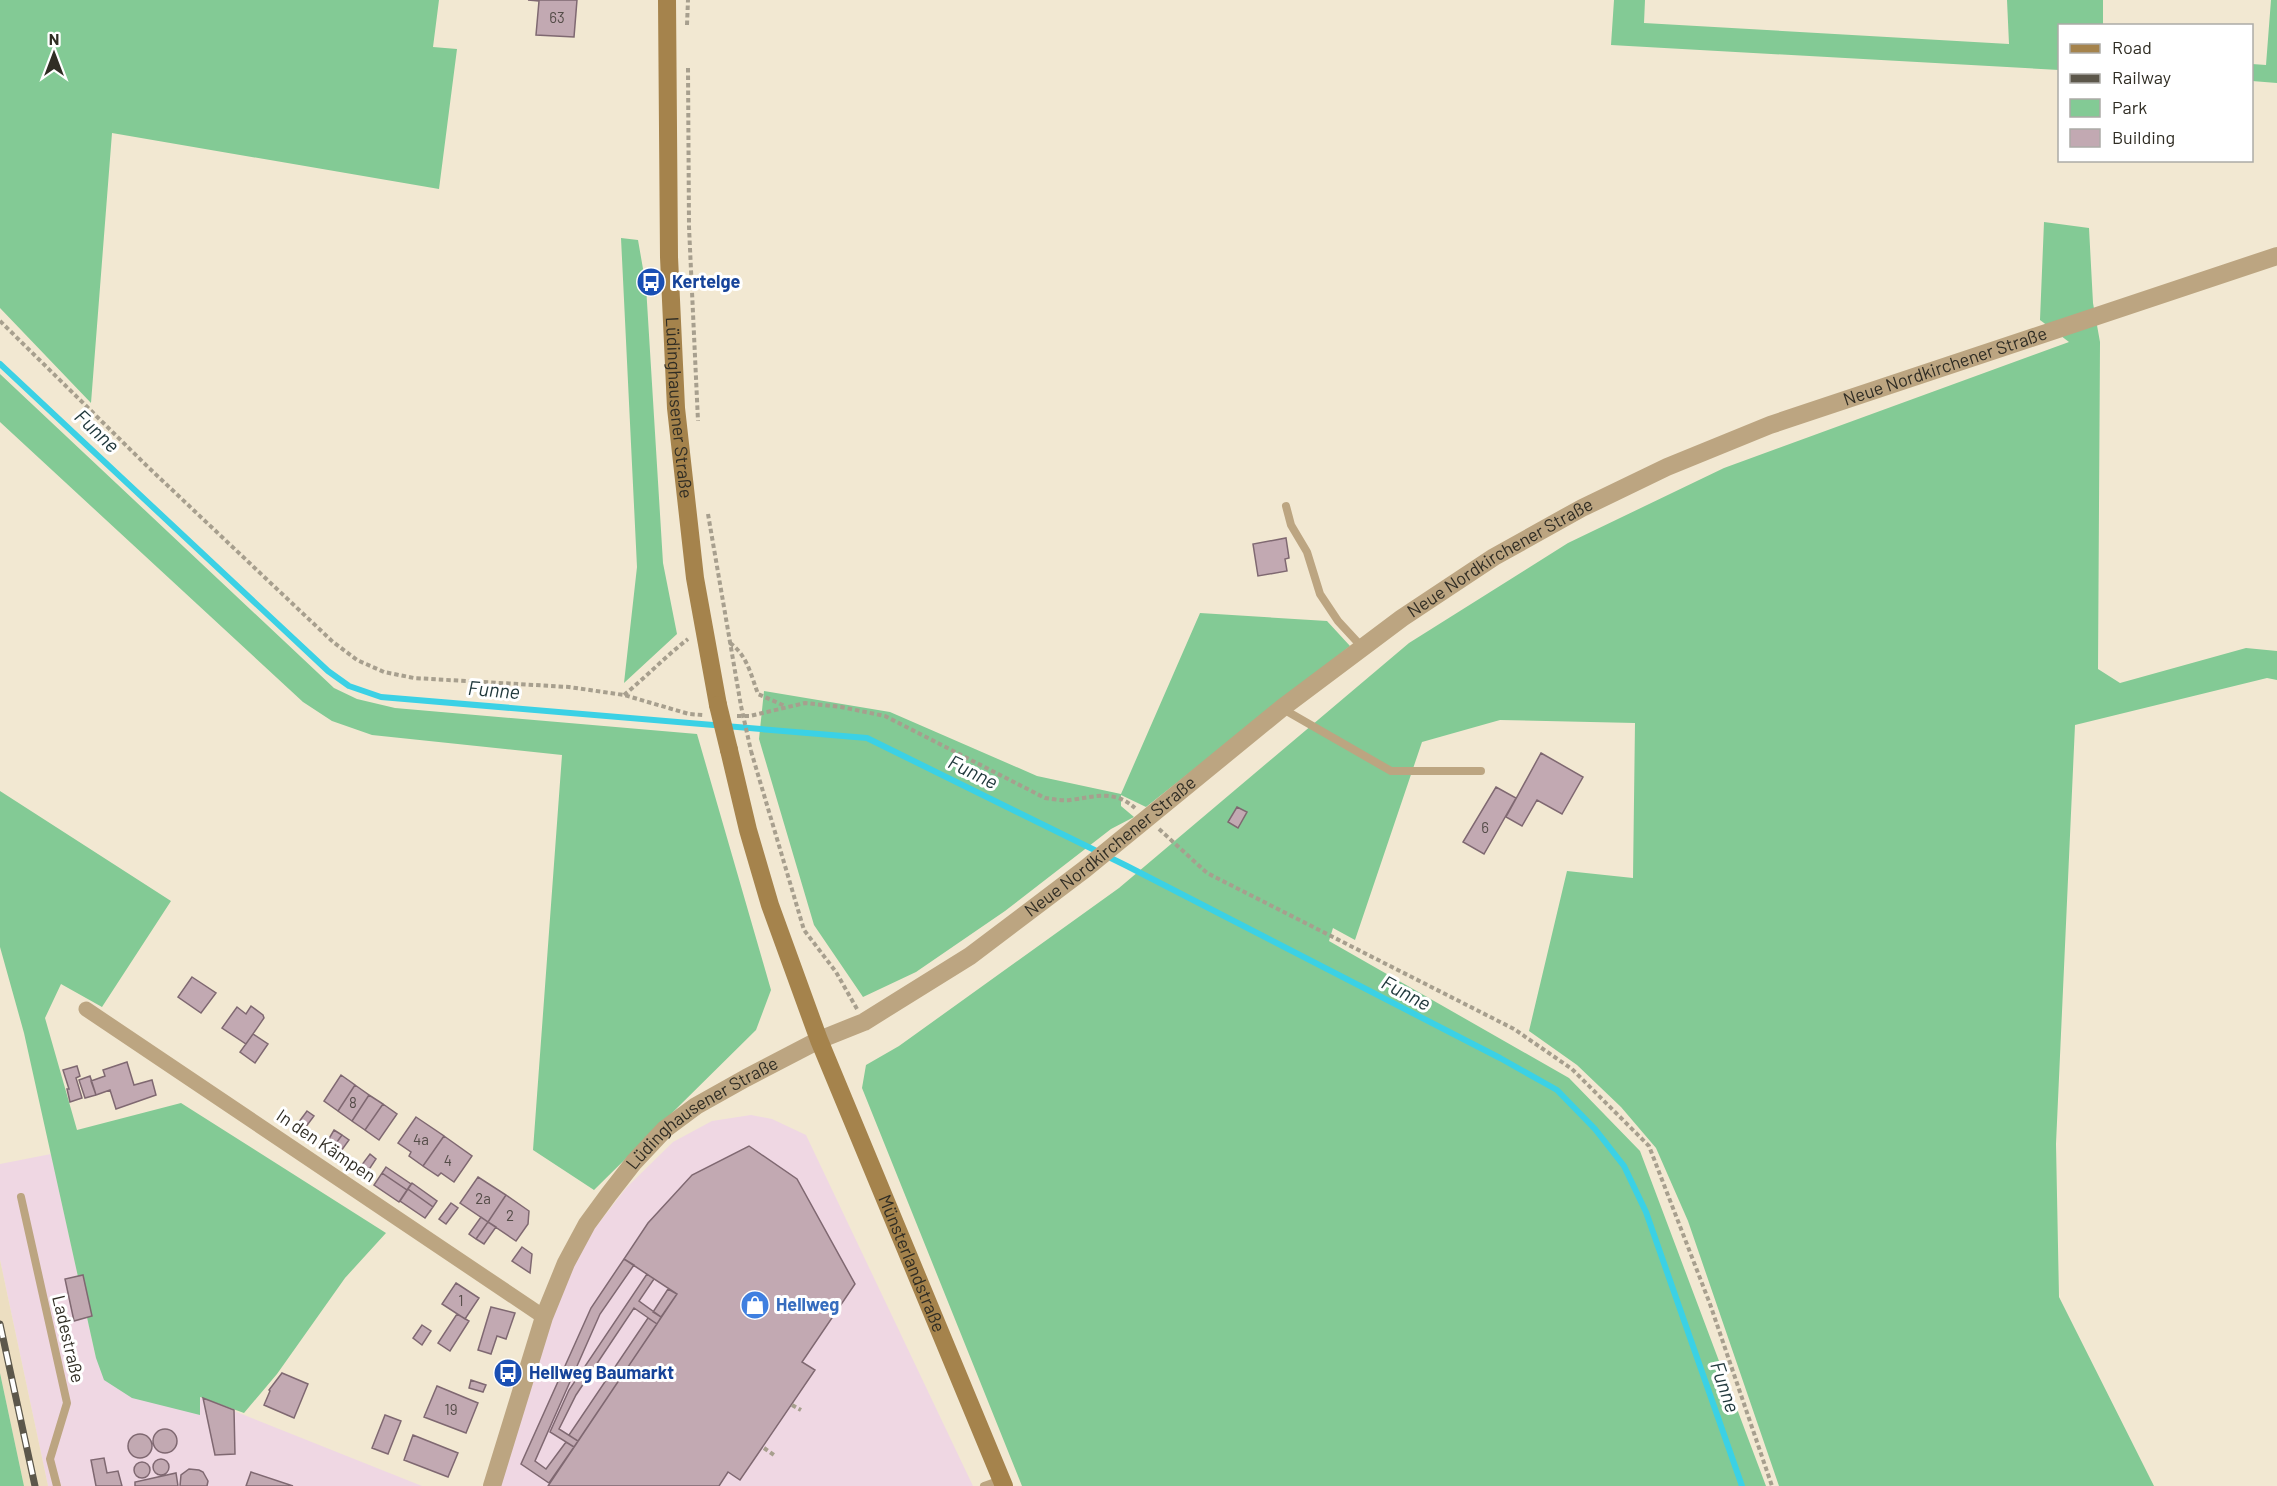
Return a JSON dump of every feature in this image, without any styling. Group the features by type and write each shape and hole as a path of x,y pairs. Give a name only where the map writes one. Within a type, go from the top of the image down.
{"main road":[{"name":"Lüdinghausener Straße","path":"667,0 669,257 676,408 695,578 719,712 748,830 770,905 819,1040"},
{"name":"Münsterlandstraße","path":"819,1040 1003,1483"}],"street":[{"name":"Neue Nordkirchener Straße","path":"819,1040 864,1022 970,956 1125,838 1282,708 1402,618 1494,557 1582,507 1770,425 2112,313 2277,256"},
{"name":"In den Kämpen","path":"86,1009 544,1317"},
{"name":"Lüdinghausener Straße","path":"492,1486 544,1317 566,1263 587,1224 634,1162 665,1129 696,1106 819,1040"}],"lane":[{"path":"1286,506 1291,525 1307,552 1320,594 1338,621 1363,648"},
{"path":"1282,708 1391,771 1481,771"},
{"name":"Ladestraße","path":"21,1197 67,1403 50,1459 57,1486"},
{"path":"984,1486 1003,1483"}],"path":[{"path":"688,0 688,36"},
{"path":"688,60 689,227 699,429"},
{"path":"0,321 148,467 333,642 357,660 384,672 414,678 568,687 624,695 689,714 719,712 750,716 805,703 885,716 1045,798 1068,800 1106,794 1128,802 1207,873 1514,1029 1572,1069 1649,1146 1710,1304 1772,1486"},
{"path":"707,506 741,706 751,751 804,930 836,972 864,1022"},
{"path":"624,695 660,660 704,627"},
{"path":"730,644 740,650 758,694 785,706"},
{"path":"792,1405 801,1410"},
{"path":"764,1448 774,1455"}],"shaded area":[{"path":"751,1115 772,1119 806,1135 973,1486 490,1486 578,1250 626,1188 673,1142 712,1121"},
{"path":"51,1154 96,1358 200,1414 199,1397 422,1486 48,1486 0,1260 0,1164"},
{"path":"0,1260 48,1486 24,1486 0,1373"}],"green space":[{"path":"0,0 439,0 433,47 457,49 439,189 112,133 91,403 0,308"},
{"path":"1614,0 1645,0 1644,23 2009,44 2007,0 2103,0 2103,24 2058,24 2058,70 1611,45"},
{"path":"2271,0 2277,0 2277,83 2253,81 2253,64 2266,65"},
{"path":"2044,222 2089,228 2093,303 2100,342 2098,669 2120,683 2246,648 2277,651 2277,680 2267,678 2075,725 2056,1144 2059,1297 2154,1486 1779,1486 1688,1221 1656,1148 1621,1107 1577,1065 1529,1031 1567,871 1633,878 1635,723 1500,720 1422,742 1355,940 1333,928 1329,941 1569,1078 1640,1151 1766,1486 1022,1486 862,1088 866,1065 899,1046 1119,888 1409,643 1568,543 1724,468 2069,342 2040,320"},
{"path":"621,238 638,240 646,286 663,563 677,634 624,683 637,567"},
{"path":"0,374 334,688 357,699 395,708 697,734 771,990 756,1030 594,1190 533,1150 562,755 372,735 332,721 303,702 0,422"},
{"path":"1200,613 1327,621 1350,646 1146,807 1121,795 1121,806 1134,817 1111,829 1005,911 916,972 863,997 814,925 759,739 764,691 890,712 1037,776 1121,794"},
{"path":"0,791 171,901 102,1007 61,984 45,1018 77,1130 181,1103 386,1233 345,1278 277,1374 244,1413 200,1397 200,1415 132,1398 104,1380 96,1358 24,1033 0,947"},
{"path":"0,1373 24,1486 0,1486"}],"building":[{"path":"528,0 577,0 574,37 536,35 539,1"},
{"path":"1286,538 1289,558 1285,559 1287,571 1258,576 1253,544"},
{"path":"1541,753 1583,777 1562,814 1537,800 1522,826 1506,817"},
{"path":"1496,787 1516,798 1484,854 1463,842"},
{"path":"1237,807 1247,812 1238,828 1228,822"},
{"path":"192,977 216,993 201,1013 178,997"},
{"path":"251,1006 264,1018 246,1044 222,1028 237,1007 246,1014"},
{"path":"253,1034 268,1044 255,1063 240,1052"},
{"path":"127,1062 134,1085 152,1080 156,1095 116,1109 110,1090 96,1095 91,1081 105,1076 103,1070"},
{"path":"77,1066 80,1076 76,1078 82,1098 70,1102 67,1089 69,1089 63,1070"},
{"path":"341,1075 355,1085 338,1111 324,1101"},
{"path":"90,1076 96,1095 85,1098 79,1080"},
{"path":"355,1085 369,1095 352,1121 338,1111"},
{"path":"369,1095 383,1104 365,1130 352,1121"},
{"path":"383,1104 397,1114 379,1140 365,1130"},
{"path":"307,1111 314,1116 305,1128 298,1123"},
{"path":"416,1117 444,1136 423,1166 409,1156 411,1152 398,1143"},
{"path":"334,1130 342,1135 334,1146 327,1142"},
{"path":"342,1135 349,1140 341,1151 334,1146"},
{"path":"444,1136 472,1156 454,1182 441,1173 438,1176 423,1166"},
{"name":"Hellweg","path":"749,1146 797,1179 855,1284 802,1362 815,1370 740,1480 728,1472 719,1486 548,1486 677,1294 624,1259 648,1223 692,1175"},
{"path":"370,1154 376,1159 368,1171 361,1166"},
{"path":"386,1167 411,1184 407,1190 382,1173"},
{"path":"382,1173 407,1190 399,1202 374,1185"},
{"path":"478,1177 506,1195 488,1222 460,1203"},
{"path":"412,1183 437,1201 433,1207 408,1189"},
{"path":"408,1189 433,1207 425,1218 400,1201"},
{"path":"506,1195 529,1211 528,1224 516,1241 488,1222"},
{"path":"451,1203 458,1208 446,1224 439,1219"},
{"path":"481,1217 488,1222 476,1239 469,1234"},
{"path":"488,1222 496,1227 484,1244 476,1239"},
{"path":"522,1247 532,1254 530,1273 512,1261"},
{"path":"624,1259 634,1265 600,1314 535,1461 546,1469 566,1442 574,1447 549,1483 521,1464 591,1308"},
{"path":"647,1274 654,1279 639,1301 661,1317 657,1324 634,1308 576,1395 559,1429 578,1441 574,1447 550,1432 569,1390"},
{"path":"83,1275 92,1316 74,1321 65,1279"},
{"path":"456,1283 479,1298 465,1319 442,1304"},
{"path":"668,1289 677,1294 661,1317 653,1312"},
{"path":"491,1307 515,1313 506,1339 497,1336 491,1354 478,1350"},
{"path":"457,1314 469,1321 450,1351 438,1343"},
{"path":"648,1318 657,1324 578,1441 569,1435"},
{"path":"422,1325 431,1331 422,1345 413,1338"},
{"path":"282,1373 308,1384 294,1418 264,1405 269,1390"},
{"path":"471,1380 486,1385 483,1392 469,1388"},
{"path":"437,1386 478,1403 466,1433 424,1417"},
{"path":"203,1398 234,1410 235,1454 215,1455"},
{"path":"385,1415 401,1421 388,1454 372,1448"},
{"path":"165,1429 173,1433 177,1441 173,1449 165,1453 157,1449 153,1441 157,1433"},
{"path":"140,1434 148,1438 152,1446 148,1454 140,1458 132,1454 128,1446 132,1438"},
{"path":"413,1435 458,1453 448,1477 404,1460"},
{"path":"104,1458 107,1473 118,1471 122,1486 96,1486 91,1460"},
{"path":"161,1459 169,1467 161,1475 153,1467"},
{"path":"142,1462 150,1470 142,1478 134,1470"},
{"path":"189,1469 203,1472 208,1481 207,1486 180,1486 181,1475"},
{"path":"251,1472 293,1486 246,1486"},
{"path":"176,1473 178,1486 135,1486 135,1482"}],"waterway":[{"name":"Funne","path":"0,364 328,671 349,686 381,697 867,738 1127,866 1500,1058 1557,1090 1595,1129 1624,1166 1646,1212 1742,1486"}],"railway":[{"path":"0,1324 35,1486"}],"place":[{"name":"Kertelge","path":"651,282"},
{"name":"Hellweg","path":"755,1305"},
{"name":"Hellweg Baumarkt","path":"508,1373"}]}
